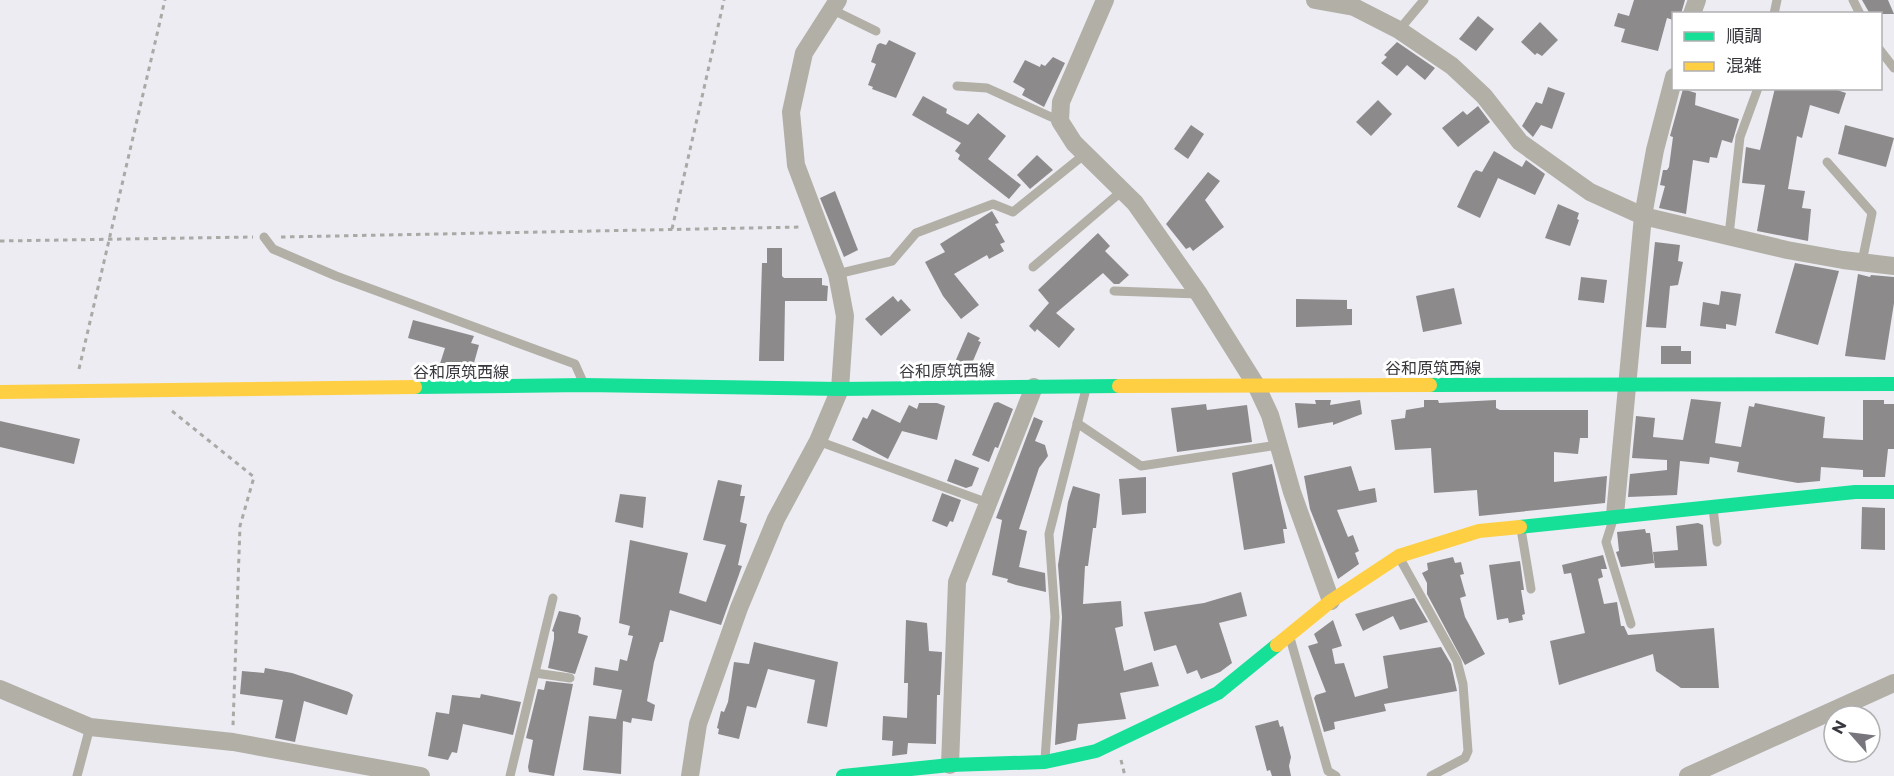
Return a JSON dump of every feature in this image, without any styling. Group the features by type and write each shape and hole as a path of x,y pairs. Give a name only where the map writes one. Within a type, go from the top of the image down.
{"main road":[{"name":"谷和原筑西線","path":"0,392 585,385 840,389 1256,385 1894,384"},
{"path":"843,776 950,765 1044,762 1096,751 1218,693 1331,601 1399,556 1479,531 1615,515 1855,492 1894,492"}],"street":[{"path":"1105,0 1061,102 1060,121 1085,154 1134,203 1199,294 1256,385 1270,415 1331,601"},
{"path":"1315,0 1354,7 1399,30 1452,66 1484,96 1520,142 1590,192 1643,216 1786,250 1894,266"},
{"path":"690,776 698,724 739,608 776,519 818,441 840,389 845,316 837,274 796,165 791,112 804,53 835,4"},
{"path":"1615,515 1643,216 1655,150 1672,85"},
{"path":"950,765 957,582 1034,387"},
{"path":"1688,776 1890,684"},
{"path":"0,689 90,727 233,742 421,776"}],"lane":[{"path":"1399,30 1424,0"},
{"path":"835,4 876,31"},
{"path":"1882,51 1894,68"},
{"path":"957,86 987,88 1060,121"},
{"path":"1729,235 1740,137 1757,90"},
{"path":"837,274 892,261 916,233 993,204 1013,212 1085,154"},
{"path":"1827,162 1872,213 1862,262"},
{"path":"1033,267 1122,191"},
{"path":"264,237 273,249 336,276 575,364 585,385"},
{"path":"1114,291 1199,294"},
{"path":"1044,762 1055,617 1048,534 1087,386"},
{"path":"1077,423 1141,466 1278,445"},
{"path":"818,441 988,503"},
{"path":"1713,506 1717,542"},
{"path":"1615,515 1606,542 1631,624"},
{"path":"1520,526 1531,589"},
{"path":"1399,556 1456,661 1463,684 1468,751 1465,758 1431,776"},
{"path":"510,776 553,598"},
{"path":"1289,635 1328,771 1336,776"},
{"path":"535,673 570,678"},
{"path":"77,776 90,727"}],"path":[{"path":"74,391 165,0"},
{"path":"672,229 724,0"},
{"path":"0,241 819,227"},
{"path":"145,390 255,477 240,526 233,742"}],"building":[{"path":"1634,0 1685,0 1682,12 1672,12 1672,20 1667,18 1658,51 1621,42 1625,29 1614,26 1618,13 1629,16"},
{"path":"1862,0 1888,0 1894,14 1882,14 1882,12 1869,12"},
{"path":"1478,16 1494,29 1476,51 1459,39"},
{"path":"1540,22 1558,40 1542,56 1537,53 1535,55 1521,42"},
{"path":"889,40 916,53 896,98 872,89 873,87 868,85 876,64 871,62 877,45 880,43 886,45"},
{"path":"1397,42 1435,68 1425,80 1407,65 1397,76 1381,63 1387,57 1384,55"},
{"path":"1053,57 1065,63 1044,107 1022,95 1025,89 1013,82 1025,60 1040,67 1041,64 1045,66"},
{"path":"1548,87 1565,93 1552,129 1541,125 1533,137 1522,126 1536,102 1542,104"},
{"path":"1683,90 1696,93 1695,105 1739,119 1732,143 1722,140 1717,158 1710,157 1709,163 1693,160 1686,214 1659,208 1665,186 1660,185 1663,170 1669,167 1673,137 1670,136"},
{"path":"1775,90 1837,90 1846,93 1839,114 1810,105 1802,138 1797,136 1788,189 1805,191 1802,208 1811,209 1808,241 1757,231 1765,185 1742,183 1746,147 1760,150"},
{"path":"923,96 947,109 946,113 968,125 978,113 1006,136 988,159 1021,185 1009,199 958,159 960,155 955,151 961,143 912,115"},
{"path":"1378,100 1392,114 1371,136 1356,122"},
{"path":"1478,106 1490,122 1458,147 1442,128 1463,111 1467,115"},
{"path":"1191,125 1204,134 1188,159 1174,149"},
{"path":"1845,125 1894,138 1886,167 1838,154"},
{"path":"1494,151 1522,167 1526,160 1545,174 1535,195 1498,178 1480,218 1457,207 1473,173 1476,170 1482,172"},
{"path":"1037,155 1053,170 1030,189 1017,175"},
{"path":"1208,172 1220,181 1205,200 1224,227 1193,251 1190,247 1186,249 1166,224"},
{"path":"835,191 858,250 844,257 820,198"},
{"path":"1558,204 1579,213 1577,219 1579,220 1570,246 1545,238"},
{"path":"992,211 999,223 995,224 1005,242 1000,244 1004,251 989,259 987,255 954,274 979,305 961,319 943,296 925,262 945,252 940,244"},
{"path":"1098,233 1110,246 1105,251 1129,275 1119,284 1114,284 1103,273 1056,313 1075,329 1059,348 1037,329 1035,332 1029,326 1049,303 1038,290"},
{"path":"1655,242 1680,245 1678,261 1683,262 1678,285 1670,286 1666,328 1646,327"},
{"path":"767,248 782,248 782,276 784,278 822,278 822,285 828,286 827,301 785,301 784,361 759,361 762,263 767,263"},
{"path":"1795,263 1839,271 1818,345 1775,333"},
{"path":"1858,274 1870,277 1871,275 1894,277 1894,303 1885,360 1845,356"},
{"path":"1581,277 1607,280 1604,303 1578,300"},
{"path":"1454,288 1462,324 1423,332 1416,296"},
{"path":"1721,291 1741,294 1736,326 1726,324 1726,329 1700,326 1703,302 1719,305"},
{"path":"893,296 898,302 901,299 911,310 881,336 865,319"},
{"path":"1296,299 1347,300 1347,309 1352,309 1352,325 1296,327"},
{"path":"413,320 474,336 471,343 479,345 472,370 438,370 445,348 408,338"},
{"path":"968,332 980,338 978,341 981,342 970,368 955,362"},
{"path":"1661,346 1681,346 1681,351 1691,351 1691,364 1661,364"},
{"path":"1691,399 1721,402 1715,443 1741,447 1749,406 1754,407 1755,403 1825,417 1823,438 1863,440 1863,400 1884,400 1884,404 1894,404 1894,449 1888,449 1885,477 1863,477 1863,470 1821,467 1820,481 1798,483 1737,472 1739,462 1710,457 1709,464 1680,461 1677,495 1628,497 1630,474 1667,470 1667,460 1632,458 1636,416 1655,418 1653,437 1683,440"},
{"path":"1315,400 1331,400 1330,405 1360,400 1362,414 1333,425 1333,422 1298,428 1295,403 1316,404"},
{"path":"1424,400 1438,400 1439,403 1496,400 1496,408 1500,410 1588,410 1588,438 1580,438 1578,454 1554,452 1554,482 1607,476 1605,503 1479,516 1477,490 1434,493 1431,448 1395,450 1391,420 1405,418 1406,410 1424,407"},
{"path":"998,402 1013,409 998,448 995,447 989,462 972,455 994,403"},
{"path":"919,403 937,403 945,406 937,440 902,431 888,459 852,440 863,417 867,419 872,409 900,423 909,405 917,409"},
{"path":"1206,404 1207,410 1247,405 1252,442 1177,452 1171,408"},
{"path":"1034,417 1043,421 1035,441 1045,445 1048,456 1039,468 1019,529 1027,531 1019,567 1045,573 1046,592 1016,585 1007,582 1008,579 992,575 1002,520 996,518"},
{"path":"0,421 80,439 74,464 0,447"},
{"path":"955,459 979,468 972,486 966,488 947,481"},
{"path":"1272,464 1287,529 1283,529 1285,543 1244,550 1232,473"},
{"path":"1351,466 1359,491 1375,488 1377,502 1337,510 1348,537 1353,535 1359,551 1355,553 1359,564 1338,579 1310,509 1304,476"},
{"path":"1146,477 1146,513 1122,515 1119,479"},
{"path":"718,480 742,485 740,496 745,496 740,522 747,524 738,565 742,566 721,625 670,610 663,642 660,642 654,662 647,701 655,705 652,721 632,718 631,723 623,721 621,774 583,770 589,716 616,719 622,690 593,685 595,667 618,671 620,659 627,661 633,636 628,635 630,626 619,623 630,540 688,553 679,593 706,602 726,545 703,540"},
{"path":"1073,486 1100,494 1096,528 1093,528 1088,566 1085,566 1083,604 1121,601 1123,626 1115,628 1124,671 1152,662 1159,686 1120,693 1126,719 1078,724 1076,740 1055,745 1062,617 1058,565 1068,502"},
{"path":"942,493 961,500 953,522 950,521 947,527 932,521"},
{"path":"620,494 646,497 643,528 615,522"},
{"path":"1862,507 1885,508 1885,550 1861,549"},
{"path":"1698,523 1703,525 1707,566 1655,568 1653,552 1678,550 1676,526"},
{"path":"1645,529 1646,533 1650,533 1654,563 1621,567 1616,552 1619,551 1617,532"},
{"path":"1603,555 1607,569 1601,569 1603,577 1598,579 1604,604 1617,602 1621,626 1624,626 1628,635 1714,628 1719,688 1681,688 1656,671 1653,654 1559,685 1550,641 1585,633 1571,573 1564,574 1562,565"},
{"path":"1453,557 1455,563 1461,562 1464,574 1460,575 1466,596 1460,598 1465,617 1485,654 1465,665 1427,594 1427,583 1422,573 1428,570 1427,563"},
{"path":"1520,561 1524,590 1521,590 1525,614 1522,615 1523,620 1509,623 1508,618 1497,620 1489,565"},
{"path":"1241,592 1247,616 1219,623 1232,663 1220,672 1201,679 1197,670 1187,674 1176,645 1154,651 1144,612 1204,603"},
{"path":"1414,598 1428,622 1400,630 1393,616 1363,631 1355,614"},
{"path":"559,611 578,615 581,618 578,633 588,636 575,674 548,668 554,639 552,631"},
{"path":"906,620 927,623 929,651 942,652 940,695 937,695 936,744 908,743 907,754 892,756 893,741 882,740 883,716 907,718 908,683 904,683"},
{"path":"1333,620 1342,646 1332,649 1335,664 1344,663 1355,697 1388,688 1383,656 1441,647 1451,664 1457,691 1384,704 1386,711 1334,722 1335,729 1324,732 1314,698 1326,692 1308,646 1318,643 1314,634"},
{"path":"754,642 838,662 827,727 807,723 815,680 768,669 756,708 747,706 739,739 718,734 721,711 724,712 728,702 734,662 749,664"},
{"path":"265,668 292,673 349,692 353,695 347,715 304,701 295,742 275,738 283,700 240,694 242,671 264,673"},
{"path":"546,681 573,684 554,776 529,772 528,767 533,740 526,738 538,689 544,690"},
{"path":"481,694 521,702 513,735 463,724 457,753 452,752 448,760 428,756 436,712 449,714 452,695 480,698"},
{"path":"1278,720 1280,727 1283,726 1291,757 1289,766 1291,776 1272,776 1270,770 1267,771 1255,726"}],"traffic: fast":[{"path":"1430,385 1894,384"},
{"path":"415,387 585,385 840,389 1119,386"},
{"path":"1520,527 1855,492 1894,492"},
{"path":"843,776 950,765 1045,762 1096,751 1218,693 1277,645"}],"traffic: slow":[{"path":"1119,386 1430,385"},
{"path":"0,392 415,387"},
{"path":"1277,645 1331,601 1399,556 1479,531 1520,527"}]}
